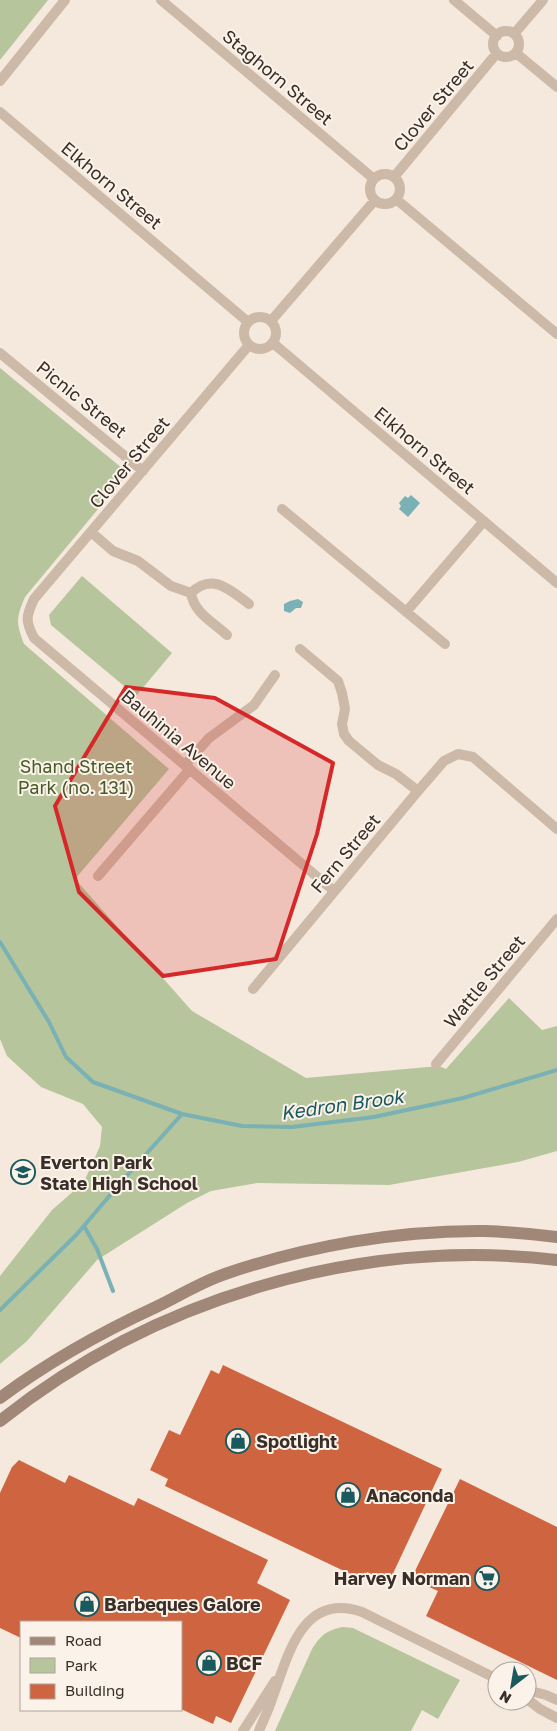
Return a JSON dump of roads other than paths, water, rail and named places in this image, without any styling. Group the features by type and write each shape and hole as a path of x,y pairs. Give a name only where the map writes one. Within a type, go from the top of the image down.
{"main road":[{"path":"0,1398 40,1370 106,1332 202,1283 224,1274 310,1250 394,1237 485,1231 557,1237"},
{"path":"0,1421 50,1384 142,1331 218,1300 264,1285 338,1268 424,1258 502,1256 557,1260"}],"street":[{"path":"0,81 65,0"},
{"name":"Staghorn Street","path":"161,0 374,179"},
{"path":"454,0 497,36"},
{"path":"514,34 543,0"},
{"path":"503,32 514,34 519,41 516,53 509,57 504,57 497,53 494,46 497,36 503,32"},
{"name":"Clover Street","path":"394,178 497,53"},
{"path":"516,53 557,87"},
{"name":"Elkhorn Street","path":"0,112 248,322"},
{"path":"381,174 390,175 394,178 399,185 396,199 388,204 379,203 375,200 370,188 374,179 381,174"},
{"path":"396,199 557,334"},
{"path":"271,322 375,200"},
{"path":"257,317 267,318 276,329 273,343 261,349 249,345 244,336 245,326 248,322 257,317"},
{"name":"Elkhorn Street","path":"273,343 557,583"},
{"name":"Clover Street","path":"34,599 249,345"},
{"name":"Picnic Street","path":"0,353 143,471"},
{"path":"282,509 445,644"},
{"path":"406,612 484,521"},
{"path":"91,532 113,551 138,562 171,586 191,593"},
{"path":"191,593 198,586 209,582 226,588 249,604"},
{"path":"191,593 197,611 227,635"},
{"name":"Bauhinia Avenue","path":"34,599 27,614 28,626 34,638 334,891"},
{"path":"300,649 338,682 345,709 342,724 344,734 349,741 378,765 396,774 418,791"},
{"path":"98,876 188,767 209,738 254,705 275,676"},
{"name":"Fern Street","path":"253,989 418,791 444,762 458,754 473,757 557,830"},
{"name":"Wattle Street","path":"436,1064 557,919"},
{"path":"243,1731 280,1674 304,1626 323,1612 339,1607 362,1612 487,1673"},
{"path":"259,1731 280,1674"},
{"path":"537,1693 557,1700"},
{"path":"537,1707 557,1718"}],"water":[{"path":"411,495 420,503 408,517 399,509 401,506 399,503 405,496 408,498"},
{"path":"298,599 303,602 301,608 296,608 290,613 284,611 284,604"}],"waterway":[{"name":"Kedron Brook","path":"0,942 49,1022 66,1057 93,1082 182,1114 242,1126 292,1127 374,1117 463,1098 557,1070"},
{"path":"0,1310 77,1234 182,1114"},
{"path":"84,1226 97,1249 113,1291"}],"place":[{"name":"Everton Park State High School","path":"23,1172"},
{"name":"Spotlight","path":"238,1441"},
{"name":"Anaconda","path":"348,1495"},
{"name":"Harvey Norman","path":"487,1578"},
{"name":"Barbeques Galore","path":"87,1604"},
{"name":"BCF","path":"209,1663"}],"park label":[{"name":"Shand Street Park (no. 131)","path":"76,776"}]}
